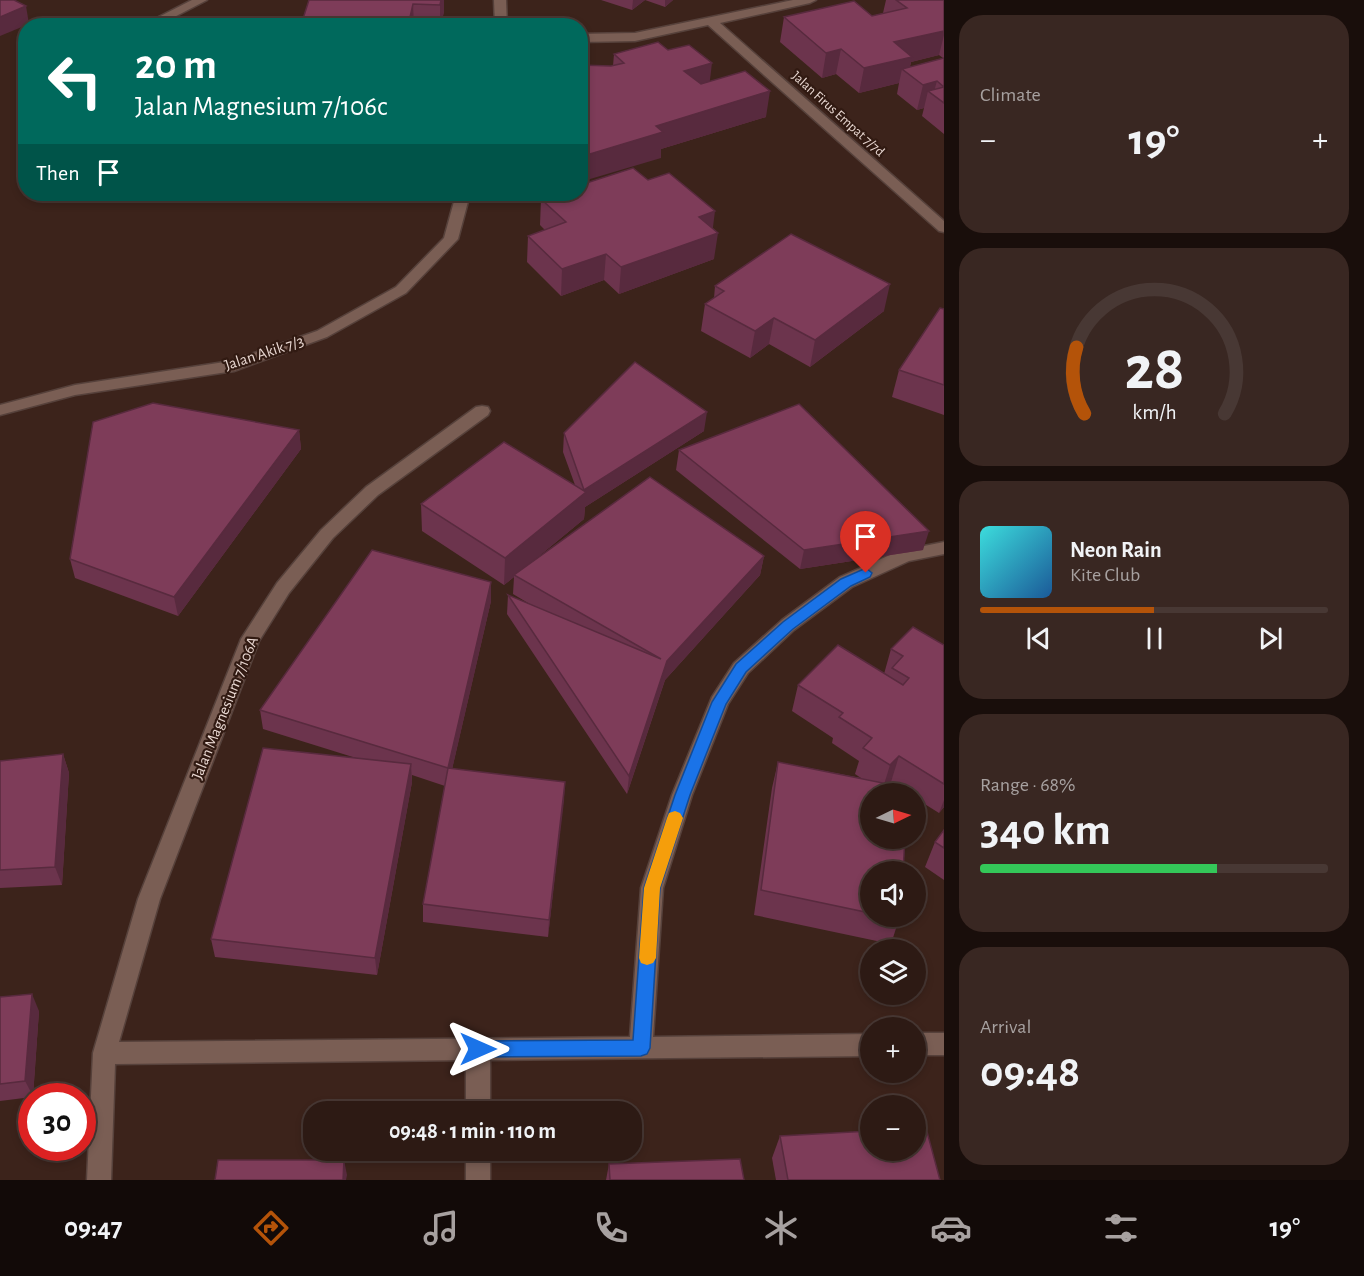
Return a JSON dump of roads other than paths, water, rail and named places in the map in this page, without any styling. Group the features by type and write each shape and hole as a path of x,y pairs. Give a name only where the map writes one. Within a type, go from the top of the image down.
{"street":[{"path":"164,18 201,0"},
{"path":"500,0 501,18"},
{"path":"588,38 635,37 810,0"},
{"name":"Jalan Firus Empat 7/7d","path":"712,22 944,228"},
{"name":"Jalan Akik 7/3","path":"0,410 75,390 234,366 322,334 401,290 451,239 460,201"},
{"name":"Jalan Magnesium 7/106A","path":"99,1180 104,1053 149,899 250,639 283,588 327,534 372,491 482,411"},
{"path":"641,1048 652,888 682,795 719,702 741,668 788,626 846,582 905,555 944,548"},
{"path":"926,1044 944,1044"},
{"path":"104,1053 860,1045"},
{"path":"478,1049 478,1101"},
{"path":"478,1161 478,1180"}]}
